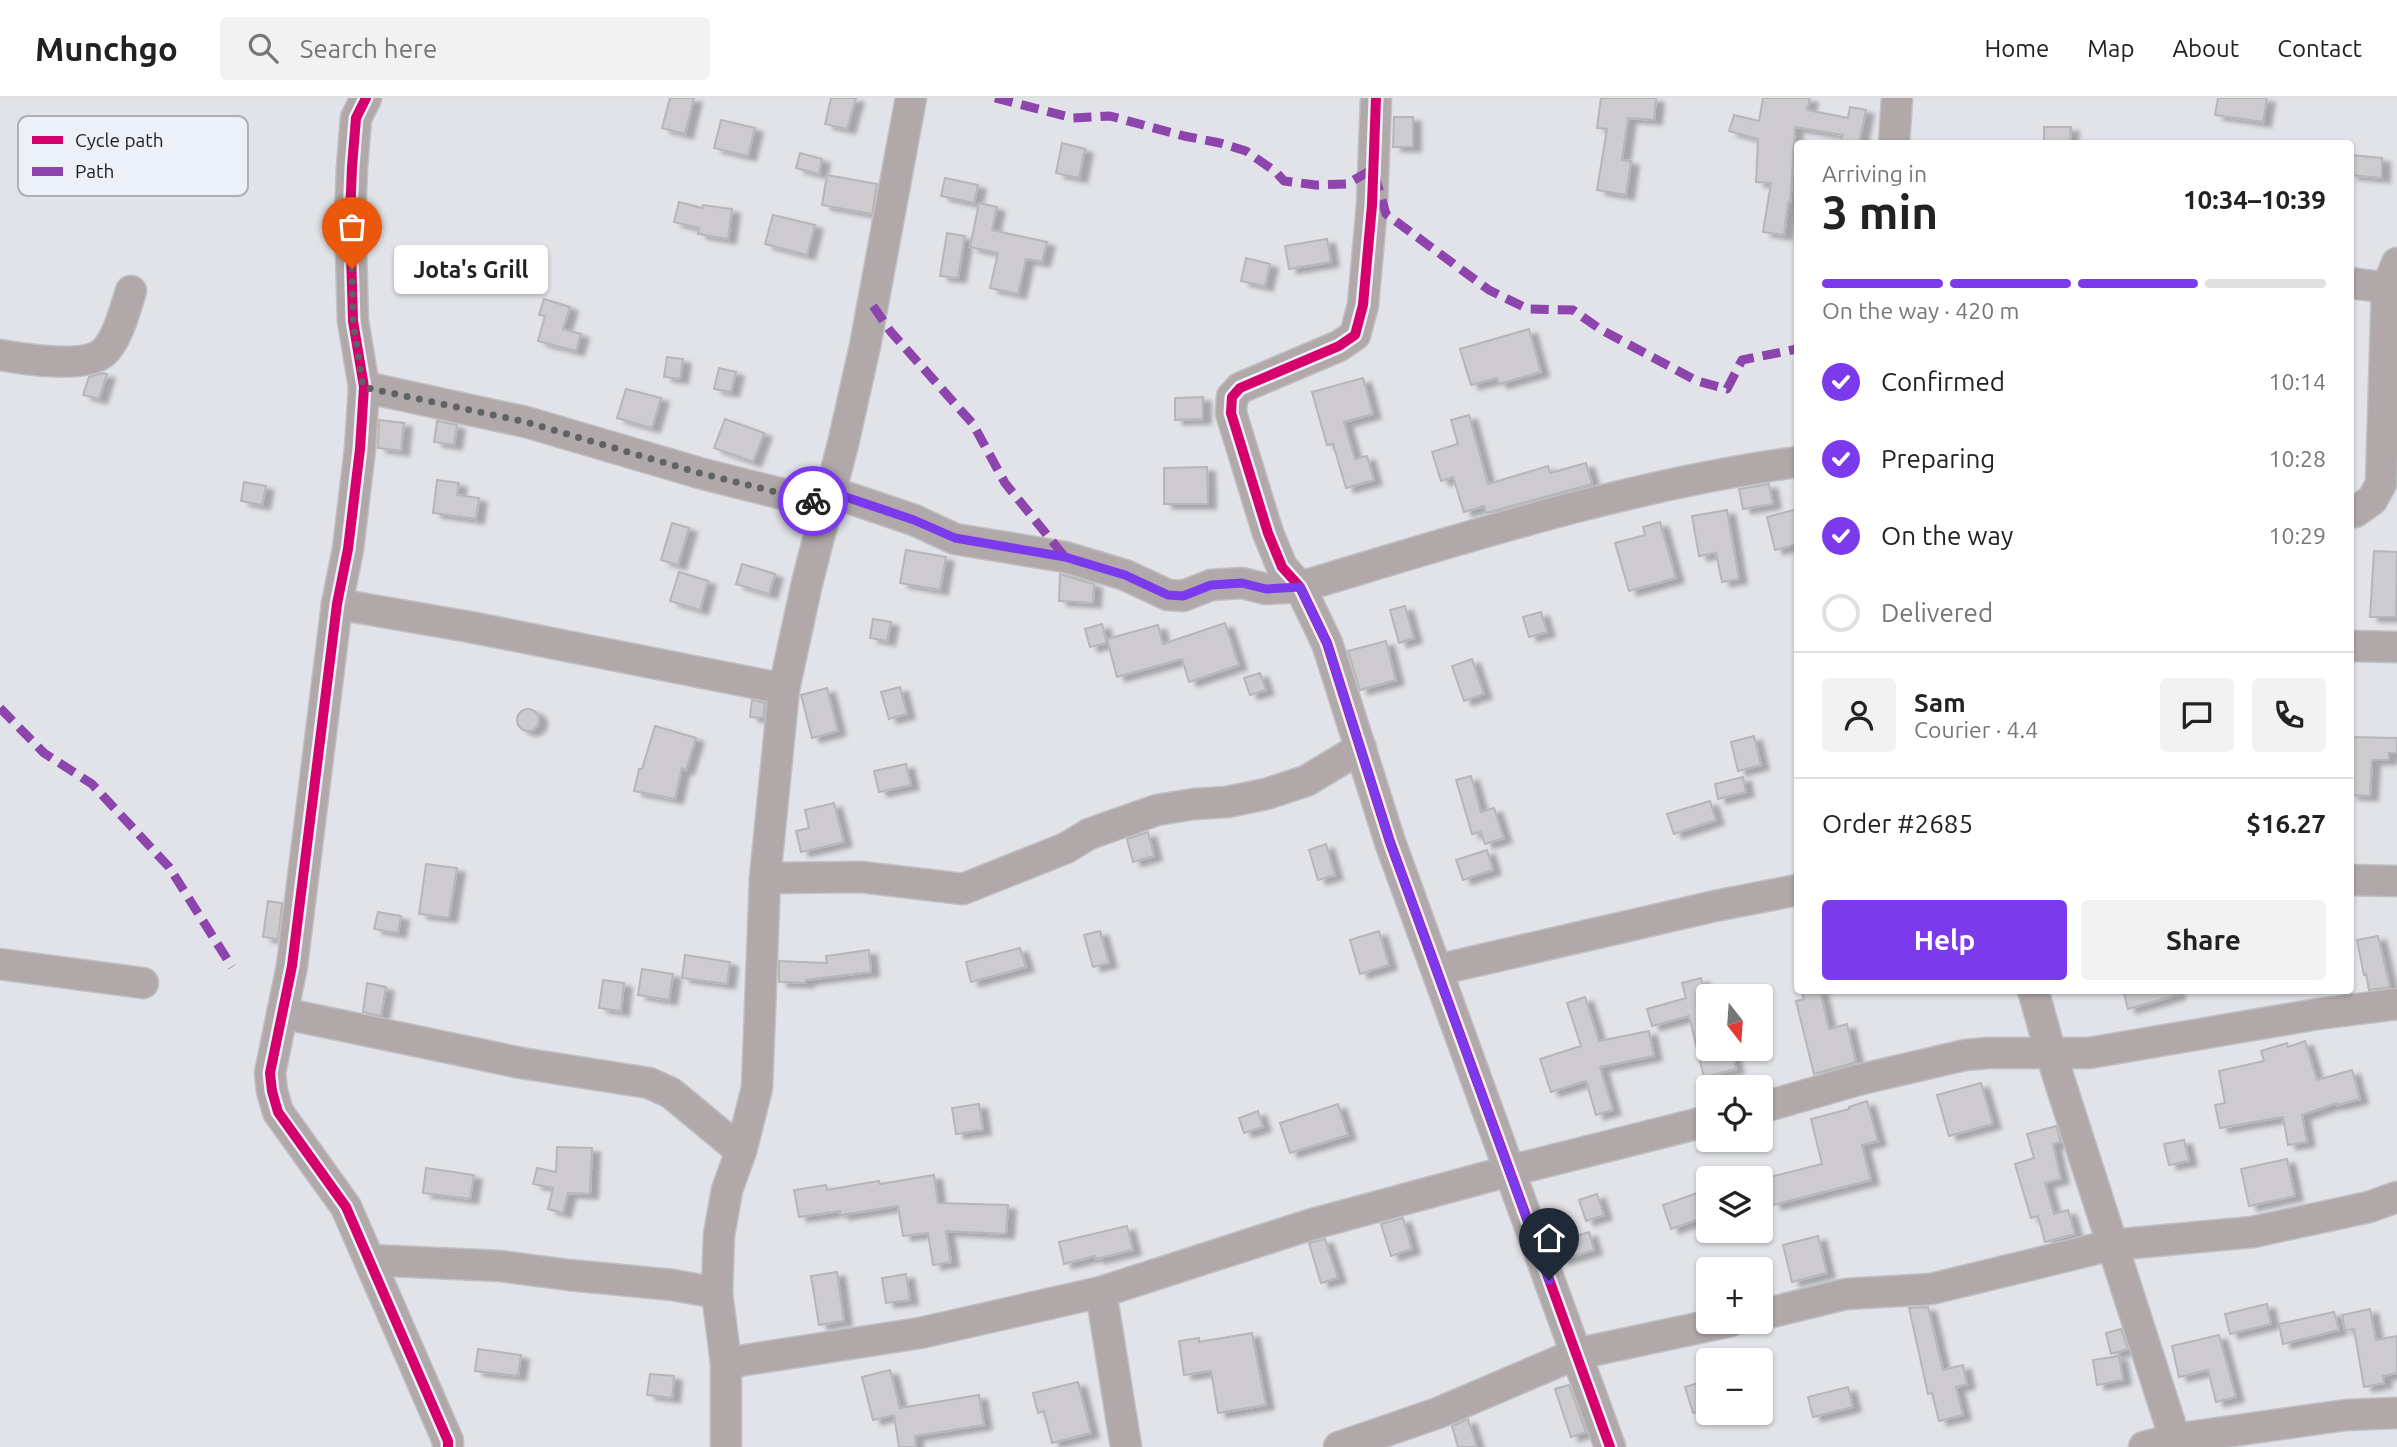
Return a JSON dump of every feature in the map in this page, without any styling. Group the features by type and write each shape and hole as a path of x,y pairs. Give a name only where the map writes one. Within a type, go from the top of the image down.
{"street":[{"path":"366,98 356,118 350,217 353,321 363,387 360,449 350,536 337,604 292,967 270,1073 278,1112 346,1207 448,1441 448,1447"},
{"path":"726,1447 726,1363 717,1293 719,1235 725,1201 757,1088 765,878 784,689 844,444 873,306 911,98"},
{"path":"1376,98 1364,293 1354,335 1339,346 1240,388 1232,397 1231,413 1268,533 1282,567 1300,587 1327,643 1390,842 1610,1447"},
{"path":"1894,140 1897,98"},
{"path":"2354,283 2394,280 2381,484 2372,500 2354,512"},
{"path":"0,355 77,362 103,353 120,325 131,291"},
{"path":"363,387 526,422 703,474 829,498 914,520 955,538 1065,557 1125,575 1168,595 1183,596 1211,585 1242,583 1266,589 1300,587 1542,515 1744,470 1794,462"},
{"path":"337,604 470,627 784,689"},
{"path":"2354,646 2397,647"},
{"path":"765,878 861,877 963,889 1066,848 1089,834 1146,813 1194,804 1227,802 1266,794 1306,781 1361,748"},
{"path":"2354,880 2397,881"},
{"path":"1437,970 1715,906 1794,891"},
{"path":"0,964 143,983"},
{"path":"2034,994 2175,1439"},
{"path":"1773,1104 1858,1080 1965,1055 2088,1053 2318,1014 2397,1004"},
{"path":"282,1013 521,1063 649,1083 671,1093 741,1151"},
{"path":"726,1363 920,1332 1101,1292 1309,1225 1696,1124"},
{"path":"1773,1312 1846,1294 1931,1289 2112,1245 2253,1232 2369,1208 2397,1197"},
{"path":"370,1260 500,1266 673,1285 717,1293"},
{"path":"1101,1292 1126,1447"},
{"path":"1339,1447 1438,1413 1576,1354 1696,1328"},
{"path":"2144,1447 2175,1439 2346,1415 2397,1413"}],"building":[{"path":"670,98 694,98 685,134 662,128"},
{"path":"831,98 856,98 847,129 825,124"},
{"path":"1601,98 1656,98 1654,120 1628,118 1622,160 1631,161 1626,195 1597,190 1607,129 1597,128"},
{"path":"1763,98 1810,98 1807,110 1848,118 1850,107 1866,110 1860,140 1841,140 1843,135 1795,127 1791,194 1784,235 1763,232 1771,183 1756,182 1758,139 1729,131 1734,115 1759,121"},
{"path":"2218,98 2267,98 2263,122 2215,115"},
{"path":"1394,117 1413,117 1413,147 1393,147"},
{"path":"721,120 755,128 748,156 714,148"},
{"path":"2044,127 2071,127 2070,140 2044,140"},
{"path":"1062,143 1085,149 1079,178 1056,173"},
{"path":"800,153 822,159 819,174 796,168"},
{"path":"2354,155 2382,158 2382,178 2354,175"},
{"path":"827,175 877,184 872,214 822,205"},
{"path":"945,178 978,185 974,203 941,196"},
{"path":"679,202 702,208 703,205 732,209 728,239 698,234 699,228 674,222"},
{"path":"979,203 997,207 992,230 1047,242 1042,262 1026,259 1018,294 990,288 998,253 970,247"},
{"path":"773,215 815,225 807,255 765,244"},
{"path":"947,233 965,236 958,278 940,276"},
{"path":"1327,239 1331,262 1289,269 1285,246"},
{"path":"1246,258 1270,264 1265,286 1241,281"},
{"path":"544,299 570,307 563,329 581,334 576,351 538,341 545,316 539,315"},
{"path":"1529,329 1541,372 1499,384 1497,378 1471,385 1460,349"},
{"path":"667,357 683,359 680,379 664,377"},
{"path":"719,368 736,372 731,392 714,389"},
{"path":"107,374 99,399 83,395 89,377"},
{"path":"1363,378 1373,414 1344,422 1355,459 1367,456 1374,480 1346,488 1333,444 1327,445 1312,392"},
{"path":"626,389 661,398 652,428 617,418"},
{"path":"1203,397 1203,419 1175,420 1175,398"},
{"path":"1469,415 1488,484 1548,466 1550,473 1586,463 1592,484 1486,513 1484,506 1464,512 1453,477 1441,481 1432,452 1458,444 1451,420"},
{"path":"725,419 764,433 753,462 714,448"},
{"path":"379,420 404,423 401,451 378,448"},
{"path":"437,421 457,425 454,445 434,442"},
{"path":"1207,467 1208,504 1164,504 1164,468"},
{"path":"437,480 459,483 457,495 479,498 476,519 433,513"},
{"path":"244,482 266,486 262,505 241,501"},
{"path":"1769,484 1773,504 1743,509 1739,489"},
{"path":"1727,510 1739,579 1722,582 1716,553 1699,556 1692,516"},
{"path":"1794,510 1794,545 1775,550 1767,517"},
{"path":"1660,522 1676,578 1629,591 1615,543 1645,535 1643,527"},
{"path":"672,523 689,528 678,565 661,560"},
{"path":"906,550 946,557 940,590 900,583"},
{"path":"2374,551 2397,552 2396,617 2370,617"},
{"path":"742,564 775,574 769,594 736,584"},
{"path":"679,572 708,581 700,610 670,601"},
{"path":"1060,574 1094,584 1093,603 1059,601"},
{"path":"1405,606 1414,638 1399,643 1390,610"},
{"path":"1541,612 1547,632 1529,637 1523,617"},
{"path":"873,619 891,622 887,641 870,638"},
{"path":"1225,623 1239,665 1189,682 1182,659 1117,677 1107,639 1158,625 1163,644"},
{"path":"1102,624 1107,643 1090,647 1085,629"},
{"path":"1386,641 1396,680 1360,690 1348,651"},
{"path":"1472,659 1484,694 1464,701 1452,666"},
{"path":"1260,673 1266,690 1250,695 1244,678"},
{"path":"900,687 907,714 889,719 881,692"},
{"path":"827,688 838,731 812,738 801,695"},
{"path":"752,700 765,703 763,718 750,717"},
{"path":"528,709 536,712 539,720 536,728 528,731 520,728 517,720 520,712"},
{"path":"655,726 696,738 686,770 682,768 675,799 634,791"},
{"path":"1754,736 1761,765 1738,771 1731,742"},
{"path":"2354,737 2397,738 2397,753 2389,753 2389,760 2372,760 2370,796 2354,795"},
{"path":"906,764 911,785 879,792 874,771"},
{"path":"1471,776 1481,812 1494,808 1504,838 1485,844 1481,832 1472,834 1456,780"},
{"path":"1743,777 1746,792 1718,799 1715,784"},
{"path":"1710,801 1716,820 1674,834 1667,814"},
{"path":"834,803 844,842 801,852 796,831 809,828 805,810"},
{"path":"1148,832 1154,856 1133,862 1127,839"},
{"path":"1326,844 1335,875 1318,880 1309,850"},
{"path":"1487,850 1493,870 1463,880 1456,860"},
{"path":"426,864 457,868 449,918 419,914"},
{"path":"268,901 282,903 278,939 263,937"},
{"path":"378,912 401,916 398,933 374,929"},
{"path":"1100,931 1109,963 1093,967 1084,935"},
{"path":"1379,931 1389,965 1360,974 1350,940"},
{"path":"2378,936 2390,987 2369,990 2357,940"},
{"path":"1020,948 1026,967 971,982 966,962"},
{"path":"869,950 871,972 806,980 806,983 779,982 779,961 827,963 826,956"},
{"path":"685,955 730,962 727,984 682,978"},
{"path":"642,969 673,974 669,1000 638,995"},
{"path":"1701,978 1703,984 1696,984 1696,1044 1689,1016 1652,1026 1647,1009 1686,998 1682,983"},
{"path":"603,980 624,983 621,1011 599,1008"},
{"path":"367,983 386,987 381,1016 363,1012"},
{"path":"1802,994 1821,994 1829,1029 1847,1024 1856,1062 1814,1074 1796,1001 1804,999"},
{"path":"2124,994 2177,994 2177,995 2128,1009"},
{"path":"1585,997 1599,1041 1649,1031 1654,1056 1600,1067 1613,1110 1596,1115 1586,1081 1551,1092 1540,1059 1581,1046 1567,1003"},
{"path":"2305,1041 2317,1080 2352,1070 2360,1099 2337,1103 2302,1115 2307,1142 2288,1145 2283,1117 2220,1128 2215,1105 2225,1103 2219,1071 2264,1061 2261,1051"},
{"path":"1700,1061 1734,1061 1736,1069 1704,1075"},
{"path":"1981,1083 1993,1124 1949,1136 1937,1095"},
{"path":"1867,1101 1878,1141 1862,1145 1871,1180 1773,1205 1773,1176 1822,1164 1811,1119"},
{"path":"979,1104 983,1130 956,1134 952,1108"},
{"path":"1338,1104 1348,1135 1290,1153 1280,1123"},
{"path":"1258,1111 1263,1127 1244,1133 1239,1118"},
{"path":"2056,1126 2061,1142 2053,1144 2061,1179 2045,1183 2054,1214 2068,1210 2075,1234 2045,1242 2038,1216 2031,1218 2015,1164 2034,1158 2027,1134"},
{"path":"2184,1140 2189,1161 2169,1165 2164,1144"},
{"path":"557,1147 592,1148 590,1194 568,1193 563,1213 548,1209 553,1188 533,1184 537,1168 556,1172"},
{"path":"2287,1159 2295,1196 2249,1206 2241,1169"},
{"path":"426,1168 474,1175 470,1199 423,1193"},
{"path":"934,1175 938,1203 1008,1205 1006,1234 946,1231 951,1262 933,1265 928,1233 903,1236 898,1206 841,1215 840,1211 799,1217 794,1190 826,1185 827,1190"},
{"path":"1696,1193 1696,1220 1671,1229 1663,1205"},
{"path":"1597,1194 1604,1215 1586,1221 1579,1200"},
{"path":"1403,1218 1412,1249 1391,1256 1381,1224"},
{"path":"1127,1226 1133,1250 1064,1264 1059,1242"},
{"path":"1589,1232 1594,1250 1561,1260 1554,1243"},
{"path":"1818,1236 1827,1273 1792,1282 1783,1245"},
{"path":"1325,1239 1338,1278 1321,1283 1309,1243"},
{"path":"837,1272 844,1321 819,1325 811,1276"},
{"path":"906,1274 910,1300 886,1303 882,1278"},
{"path":"2267,1304 2271,1324 2230,1334 2225,1314"},
{"path":"1928,1307 1943,1370 1963,1365 1967,1384 1956,1387 1963,1415 1939,1421 1932,1393 1928,1394 1909,1308"},
{"path":"2370,1309 2376,1340 2397,1336 2397,1373 2383,1376 2384,1383 2364,1387 2354,1329 2345,1330 2342,1315"},
{"path":"2334,1312 2339,1330 2283,1344 2279,1324"},
{"path":"2121,1329 2128,1349 2111,1354 2106,1333"},
{"path":"1252,1333 1266,1405 1218,1413 1211,1371 1184,1375 1179,1341 1199,1338 1199,1342"},
{"path":"2219,1335 2236,1397 2216,1402 2208,1370 2179,1377 2172,1346"},
{"path":"478,1349 521,1355 518,1376 475,1371"},
{"path":"2119,1356 2123,1380 2097,1385 2093,1360"},
{"path":"890,1370 900,1408 979,1395 984,1425 915,1436 916,1447 899,1447 894,1415 873,1420 862,1377"},
{"path":"650,1374 674,1376 672,1398 647,1395"},
{"path":"1078,1382 1091,1433 1052,1443 1044,1411 1038,1413 1033,1393"},
{"path":"1696,1384 1696,1412 1693,1413 1685,1387"},
{"path":"1569,1385 1586,1432 1571,1437 1555,1389"},
{"path":"1848,1387 1853,1407 1813,1417 1808,1397"},
{"path":"1468,1419 1477,1447 1458,1447 1452,1426"}],"marked path":[{"path":"995,98 1073,118 1110,116 1220,143 1246,151 1276,172 1284,181 1316,185 1347,184 1373,169 1386,214 1489,290 1528,309 1573,310 1600,329 1697,381 1727,389 1742,360 1794,350"},
{"path":"873,306 891,332 973,424 1005,483 1065,557"},
{"path":"0,708 44,753 92,784 169,867 232,967"}],"cycle path":[{"path":"366,98 356,118 350,217 353,321 364,387 360,449 348,549 337,604 292,966 270,1073 278,1112 346,1207 448,1441 448,1447"},
{"path":"1376,98 1372,205 1363,305 1355,335 1339,346 1240,388 1232,397 1231,413 1268,533 1282,567 1300,587 1327,643 1390,842 1610,1447"}],"way so far":[{"path":"352,269 353,321 363,387 526,422 703,474 813,501"}],"place":[{"name":"Jota's Grill","path":"352,269"}],"route":[{"path":"813,501 827,505 831,492 914,520 955,538 1065,557 1125,575 1168,595 1183,596 1211,585 1242,583 1266,589 1300,587 1327,643 1390,842 1549,1280"}]}
